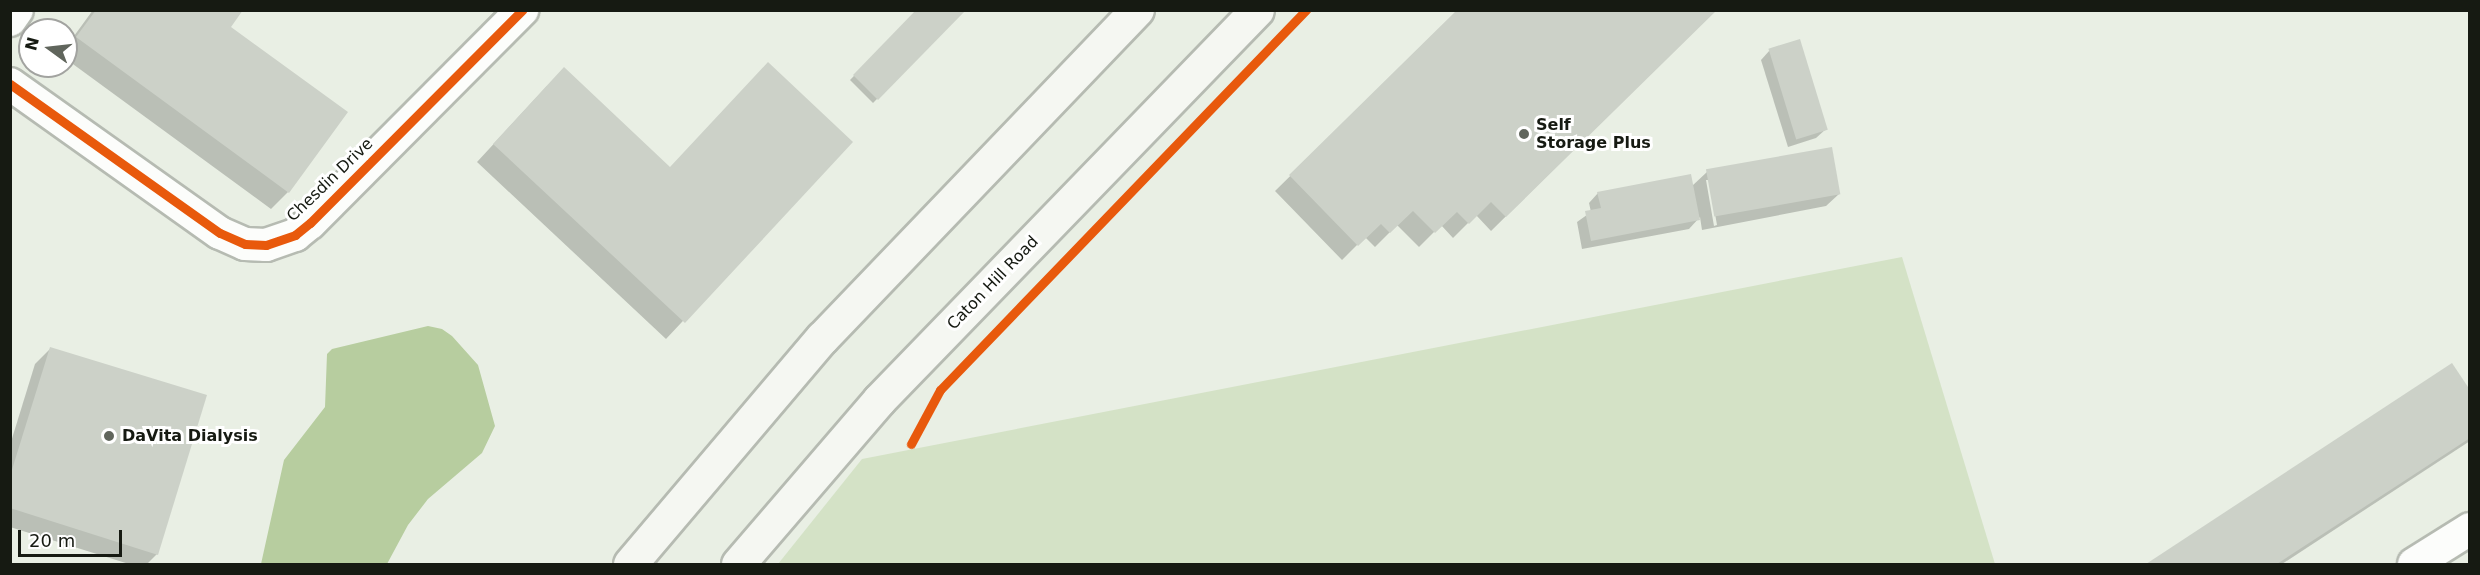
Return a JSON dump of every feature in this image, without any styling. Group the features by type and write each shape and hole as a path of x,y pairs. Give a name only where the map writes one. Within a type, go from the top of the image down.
{"main road":[{"path":"630,564 822,338 1137,10"},
{"name":"Caton Hill Road","path":"738,564 879,400 1257,10"}],"street":[{"path":"10,20 17,10"},
{"name":"Chesdin Drive","path":"10,84 220,233 245,244 266,245 295,235 310,223 522,10"},
{"path":"2414,564 2469,529"}],"shaded area":[{"path":"1902,257 1995,564 778,564 862,459"},
{"path":"428,326 442,329 452,336 478,365 495,426 482,453 428,499 408,525 387,564 261,564 284,460 325,407 327,354 332,349"}],"building":[{"path":"96,10 243,10 231,27 348,112 289,193 78,38 78,34"},
{"path":"916,10 966,10 878,100 853,75"},
{"path":"1457,10 1717,10 1506,217 1491,202 1469,224 1457,212 1435,233 1413,211 1390,233 1381,224 1358,246 1289,175"},
{"path":"1800,39 1828,130 1796,139 1768,49"},
{"path":"768,62 853,142 685,323 493,144 564,67 670,167"},
{"path":"1832,147 1840,194 1714,216 1706,169"},
{"path":"1691,174 1700,220 1591,241 1585,211 1601,208 1597,192"},
{"name":"DaVita Dialysis","path":"50,347 207,395 158,555 10,508 10,476"},
{"path":"2452,363 2470,390 2470,438 2277,564 2146,564"}],"cycle path":[{"path":"10,84 220,233 245,244 266,245 295,235 310,223 522,10"},
{"path":"911,444 940,390 1306,10"}],"place":[{"name":"Self Storage Plus","path":"1524,134"},
{"name":"DaVita Dialysis","path":"109,436"}]}
